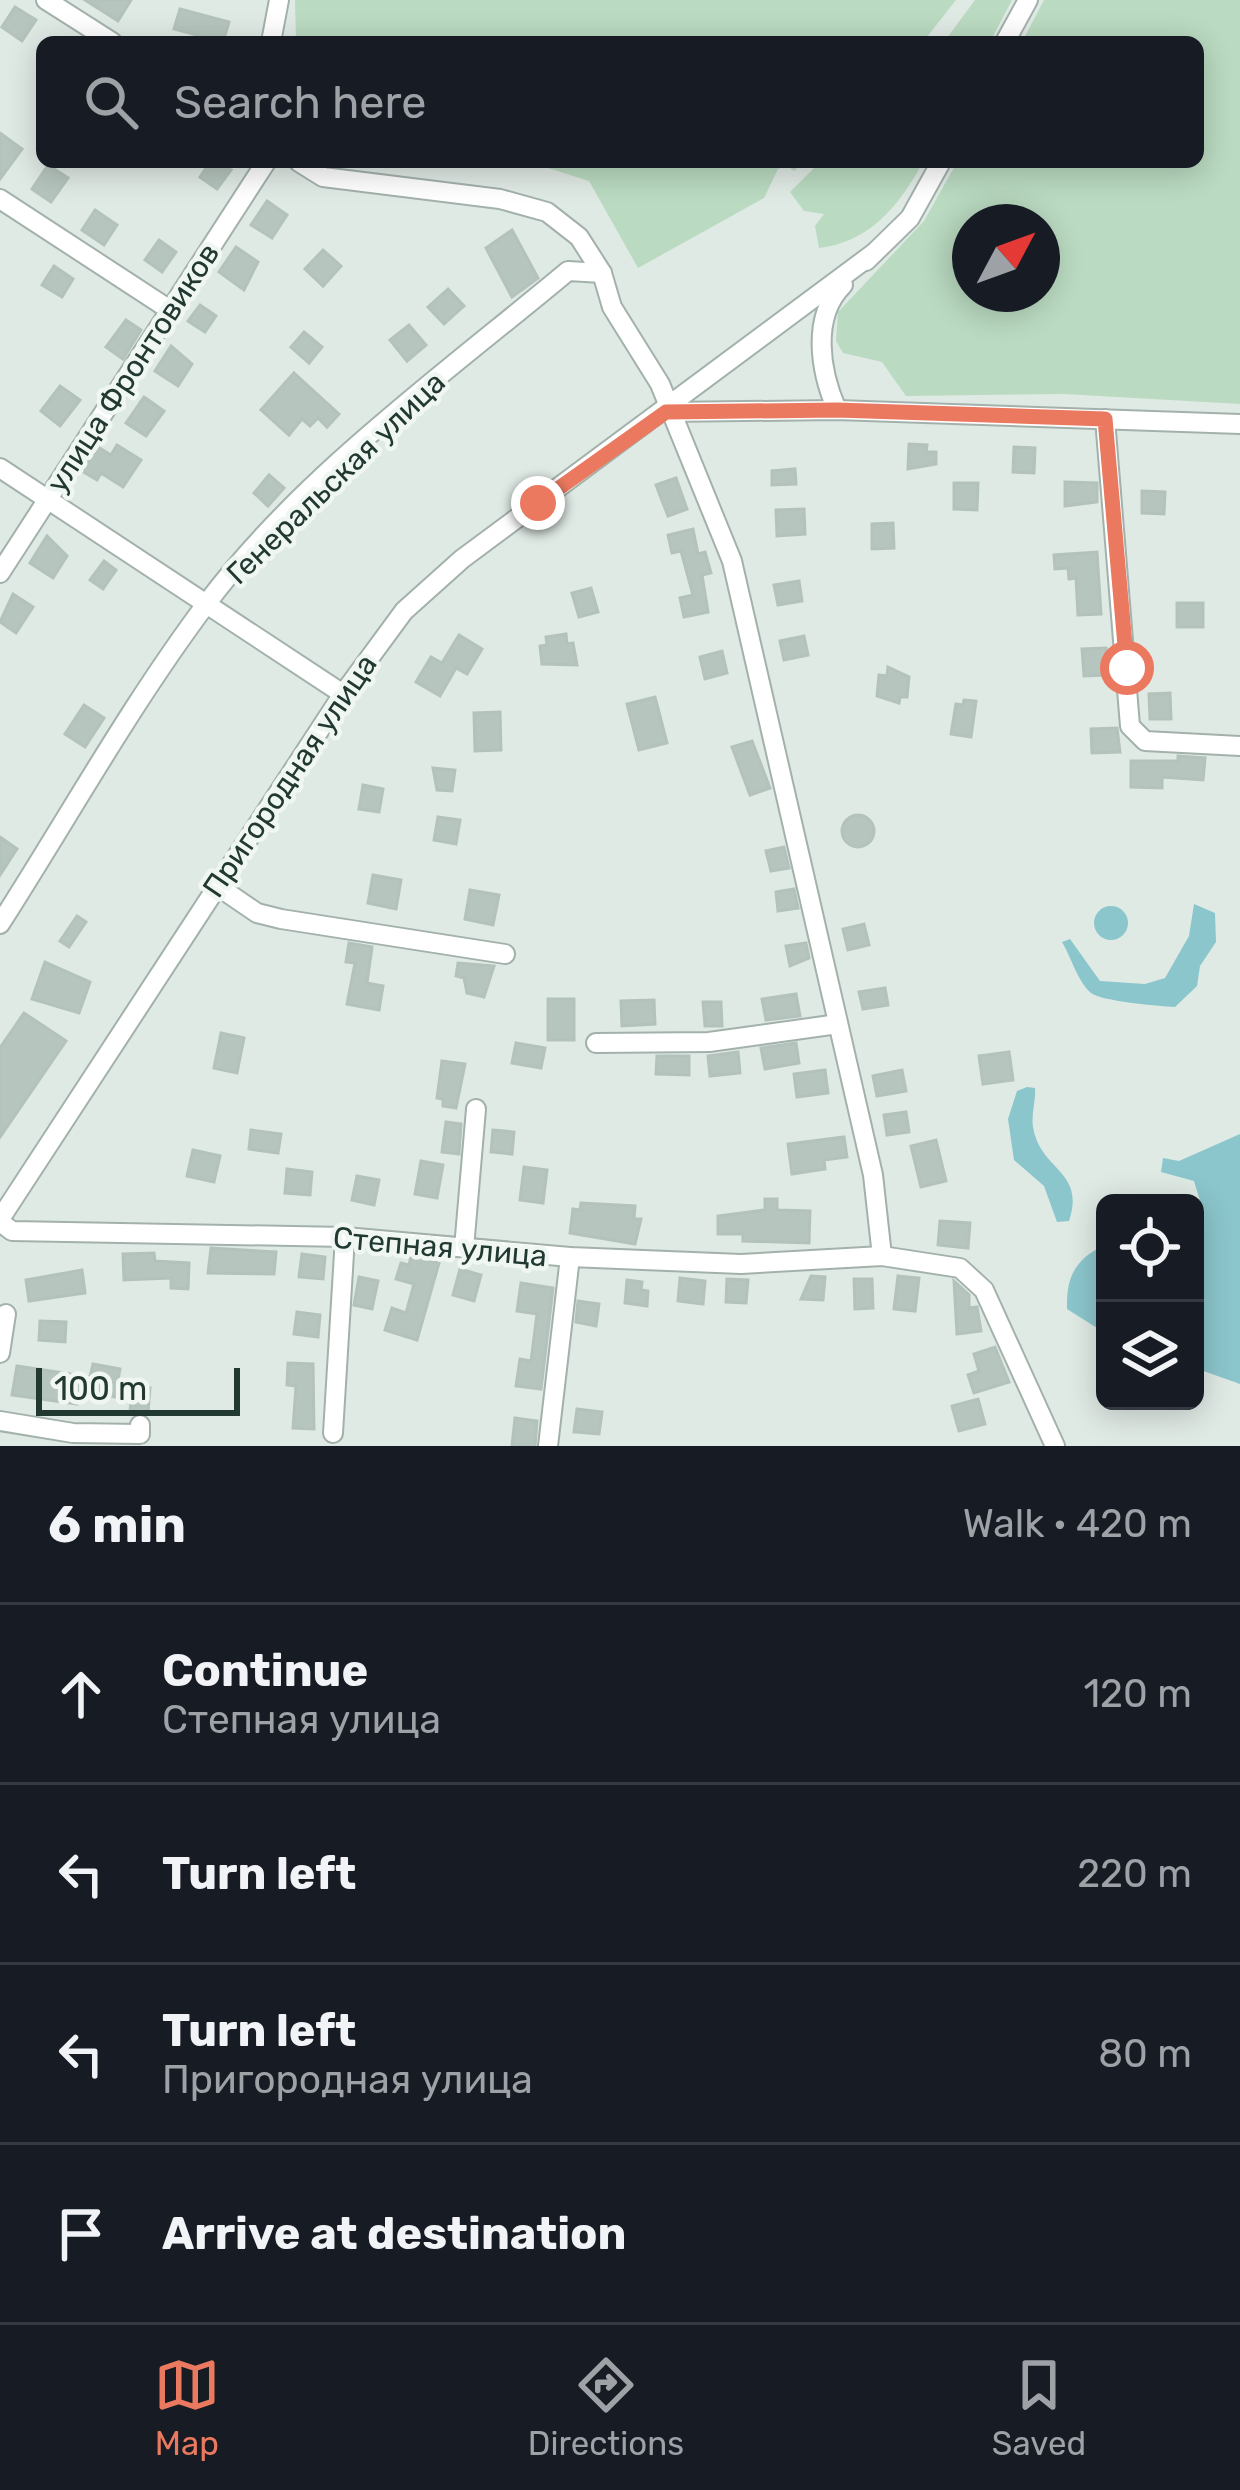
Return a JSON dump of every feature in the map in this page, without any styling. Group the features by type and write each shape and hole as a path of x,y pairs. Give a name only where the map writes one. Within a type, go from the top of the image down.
{"street":[{"path":"46,0 103,36"},
{"path":"272,36 279,0"},
{"path":"1008,36 1028,0"},
{"name":"улица Фронтовиков","path":"0,573 262,168"},
{"path":"309,168 323,177 500,200 547,212 579,236 602,273 612,307 660,385 666,412 719,518 732,561 873,1175 882,1256"},
{"path":"837,410 825,361 823,316 833,295 910,218 937,168"},
{"path":"0,199 170,310"},
{"name":"Пригородная улица","path":"0,1221 216,885 404,611 435,581 874,253"},
{"name":"Генеральская улица","path":"0,924 208,603 272,531 393,416 568,271 602,273"},
{"path":"666,412 837,410 1240,424"},
{"path":"1105,419 1130,726 1135,735 1157,743 1240,746"},
{"path":"0,468 343,694"},
{"path":"216,885 257,913 281,919 505,954"},
{"path":"596,1043 710,1042 838,1024"},
{"path":"464,1248 476,1108"},
{"name":"Степная улица","path":"0,1221 12,1231 345,1237 570,1258 741,1264 882,1256 960,1268 983,1290 1055,1446"},
{"path":"333,1433 345,1237"},
{"path":"548,1446 570,1258"},
{"path":"0,1353 5,1314"},
{"path":"0,1421 95,1433 140,1434 140,1425"}],"green space":[{"path":"295,0 956,0 928,36 296,36"},
{"path":"975,0 1012,0 993,36 948,36"},
{"path":"1044,0 1240,0 1240,404 1064,394 906,396 882,362 843,353 836,341 838,312 924,221 954,168 1204,168 1204,36 1025,36"},
{"path":"548,168 781,168 764,198 638,268 589,181"},
{"path":"814,168 919,168 893,207 868,230 819,248 815,226 824,214 804,211 790,192"}],"water":[{"path":"1194,904 1215,913 1216,942 1200,966 1197,986 1175,1007 1117,1001 1091,993 1062,942 1070,939 1100,981 1145,984 1165,978 1189,936"},
{"path":"1111,906 1123,911 1128,923 1123,935 1111,940 1099,935 1094,923 1099,911"},
{"path":"1035,1088 1037,1142 1072,1191 1069,1221 1057,1222 1044,1186 1014,1160 1008,1119 1017,1091"},
{"path":"1240,1134 1240,1384 1204,1371 1204,1194 1198,1194 1194,1181 1161,1172 1163,1158 1179,1161"},
{"path":"1096,1250 1096,1327 1067,1309 1074,1270"}],"building":[{"path":"85,0 131,0 118,21"},
{"path":"15,7 36,20 22,41 2,27"},
{"path":"180,9 229,22 225,36 174,29"},
{"path":"0,133 22,149 0,179"},
{"path":"46,168 68,178 51,202 32,189"},
{"path":"206,168 231,170 217,189 200,177"},
{"path":"267,201 287,215 272,238 251,225"},
{"path":"95,210 117,225 104,245 82,230"},
{"path":"512,230 538,278 512,297 486,248"},
{"path":"159,240 176,252 162,272 145,260"},
{"path":"236,247 258,262 244,290 219,272"},
{"path":"323,250 341,266 323,286 305,269"},
{"path":"54,266 73,279 62,297 42,285"},
{"path":"448,289 464,306 444,324 428,307"},
{"path":"200,305 216,316 205,332 188,321"},
{"path":"126,320 141,330 123,359 106,347"},
{"path":"409,325 426,345 407,361 390,340"},
{"path":"304,332 322,347 309,363 291,347"},
{"path":"171,346 192,364 178,386 155,371"},
{"path":"294,373 339,414 327,427 318,418 310,426 302,419 289,435 261,410"},
{"path":"60,386 80,400 60,426 41,411"},
{"path":"144,397 164,411 146,436 126,423"},
{"path":"909,444 927,445 926,452 936,452 936,464 908,469"},
{"path":"117,445 141,460 123,487 101,473 97,480 82,471 98,447 111,455"},
{"path":"1014,447 1035,448 1034,473 1013,472"},
{"path":"795,469 796,484 772,485 772,471"},
{"path":"269,475 284,488 268,506 254,493"},
{"path":"676,478 687,509 668,516 656,485"},
{"path":"1065,482 1097,483 1097,502 1065,506"},
{"path":"954,483 978,483 977,510 954,509"},
{"path":"1142,491 1165,492 1164,514 1142,513"},
{"path":"804,509 805,534 777,536 776,510"},
{"path":"893,523 894,548 872,549 872,524"},
{"path":"693,529 698,554 705,552 711,573 702,575 708,612 684,617 680,598 693,595 681,551 672,553 668,535"},
{"path":"47,536 67,556 53,578 30,563"},
{"path":"1097,552 1101,614 1078,615 1076,578 1069,579 1068,568 1055,569 1054,555"},
{"path":"104,561 116,570 103,589 90,580"},
{"path":"799,581 802,601 778,605 774,585"},
{"path":"591,588 598,612 579,617 572,593"},
{"path":"13,594 33,607 16,633 0,622"},
{"path":"1177,603 1203,603 1203,627 1177,627"},
{"path":"566,634 577,665 542,664 540,646 547,645 546,637"},
{"path":"459,635 482,649 467,674 456,668 440,696 416,682 431,657 442,663"},
{"path":"804,636 808,655 784,660 780,641"},
{"path":"1106,648 1107,675 1084,676 1082,649"},
{"path":"722,651 727,673 705,679 700,657"},
{"path":"888,667 909,677 907,697 900,697 899,703 877,696 879,675 887,676"},
{"path":"1170,693 1171,719 1150,719 1149,694"},
{"path":"655,697 667,743 639,750 627,704"},
{"path":"964,700 976,701 971,737 951,734 956,704 963,705"},
{"path":"84,705 104,718 85,747 65,734"},
{"path":"500,712 501,750 475,751 474,713"},
{"path":"1117,728 1120,752 1092,753 1091,729"},
{"path":"752,741 770,788 750,795 732,747"},
{"path":"1178,756 1205,758 1203,780 1162,777 1162,788 1131,787 1131,761 1178,761"},
{"path":"433,768 455,770 452,791 437,790"},
{"path":"363,785 383,789 379,812 359,809"},
{"path":"858,815 869,820 874,831 869,842 858,847 847,842 842,831 847,820"},
{"path":"438,817 460,820 456,844 434,840"},
{"path":"0,837 17,849 0,875"},
{"path":"784,847 789,868 771,871 766,851"},
{"path":"373,875 401,880 396,909 368,903"},
{"path":"794,889 798,908 778,911 776,892"},
{"path":"470,890 499,895 493,925 465,919"},
{"path":"77,916 86,922 69,947 60,941"},
{"path":"864,924 869,945 848,950 843,929"},
{"path":"349,943 372,947 367,983 383,986 379,1010 347,1004 355,963 346,962"},
{"path":"806,943 809,958 790,966 786,946"},
{"path":"45,962 90,982 79,1013 32,999"},
{"path":"458,963 494,966 484,997 467,993 464,978 456,976"},
{"path":"885,988 888,1005 863,1009 859,992"},
{"path":"796,994 800,1016 766,1020 762,999"},
{"path":"548,999 574,999 574,1040 548,1040"},
{"path":"654,1000 655,1024 622,1026 621,1001"},
{"path":"703,1002 721,1002 722,1026 705,1026"},
{"path":"24,1013 66,1041 0,1137 0,1048"},
{"path":"221,1033 244,1038 237,1073 214,1068"},
{"path":"516,1043 545,1048 541,1068 512,1063"},
{"path":"796,1043 799,1063 765,1069 761,1048"},
{"path":"738,1052 740,1073 710,1076 708,1056"},
{"path":"1009,1052 1013,1080 983,1084 979,1056"},
{"path":"657,1056 689,1056 689,1075 656,1074"},
{"path":"442,1061 465,1064 456,1108 443,1106 443,1099 437,1098"},
{"path":"825,1070 828,1093 797,1097 794,1074"},
{"path":"902,1070 906,1091 877,1096 873,1076"},
{"path":"906,1112 909,1132 887,1135 884,1115"},
{"path":"446,1122 461,1124 459,1154 442,1152"},
{"path":"251,1130 281,1134 278,1153 249,1149"},
{"path":"493,1130 514,1132 512,1154 491,1152"},
{"path":"844,1137 847,1157 824,1160 825,1169 792,1174 788,1144"},
{"path":"936,1140 946,1181 921,1187 911,1146"},
{"path":"193,1150 220,1156 214,1182 187,1176"},
{"path":"421,1161 443,1165 437,1198 415,1194"},
{"path":"524,1167 547,1170 543,1203 520,1200"},
{"path":"287,1169 312,1172 310,1195 285,1193"},
{"path":"357,1176 379,1180 374,1205 352,1200"},
{"path":"765,1199 777,1199 777,1210 810,1211 809,1243 743,1241 743,1234 718,1234 718,1216 765,1210"},
{"path":"581,1203 635,1206 634,1219 641,1219 635,1244 570,1233 573,1209 580,1210"},
{"path":"940,1221 970,1223 968,1248 938,1245"},
{"path":"211,1248 276,1252 274,1274 208,1273"},
{"path":"154,1253 155,1261 189,1263 188,1289 171,1288 171,1278 124,1280 123,1254"},
{"path":"302,1254 325,1257 323,1279 299,1277"},
{"path":"411,1256 439,1263 417,1340 385,1330 392,1308 406,1313 414,1284 396,1279 401,1263 409,1265"},
{"path":"460,1269 481,1275 474,1301 453,1295"},
{"path":"82,1270 85,1293 29,1301 26,1280"},
{"path":"811,1276 825,1277 823,1300 801,1299"},
{"path":"898,1276 919,1278 915,1311 894,1309"},
{"path":"359,1277 378,1281 372,1309 354,1305"},
{"path":"680,1278 705,1281 703,1304 678,1301"},
{"path":"727,1279 748,1280 746,1303 726,1302"},
{"path":"854,1279 872,1279 873,1308 855,1309"},
{"path":"627,1280 642,1282 641,1290 648,1291 647,1306 625,1303"},
{"path":"954,1281 969,1295 969,1308 977,1307 981,1331 957,1334"},
{"path":"521,1283 553,1288 541,1389 516,1386 520,1359 531,1361 537,1314 517,1311"},
{"path":"578,1301 599,1304 596,1326 576,1322"},
{"path":"297,1312 320,1315 318,1337 294,1334"},
{"path":"40,1321 66,1322 65,1342 39,1340"},
{"path":"995,1347 1009,1382 974,1393 968,1375 979,1371 974,1354"},
{"path":"288,1363 313,1364 314,1429 293,1428 296,1386 287,1385"},
{"path":"93,1364 120,1369 117,1386 150,1388 148,1413 130,1412 131,1400 79,1390 77,1404 12,1395 17,1366 90,1377"},
{"path":"978,1399 985,1424 959,1431 952,1406"},
{"path":"577,1409 602,1412 599,1434 574,1432"},
{"path":"515,1418 537,1421 535,1446 512,1446"}],"route":[{"path":"538,503 666,412 837,410 1105,419 1127,668"}]}
